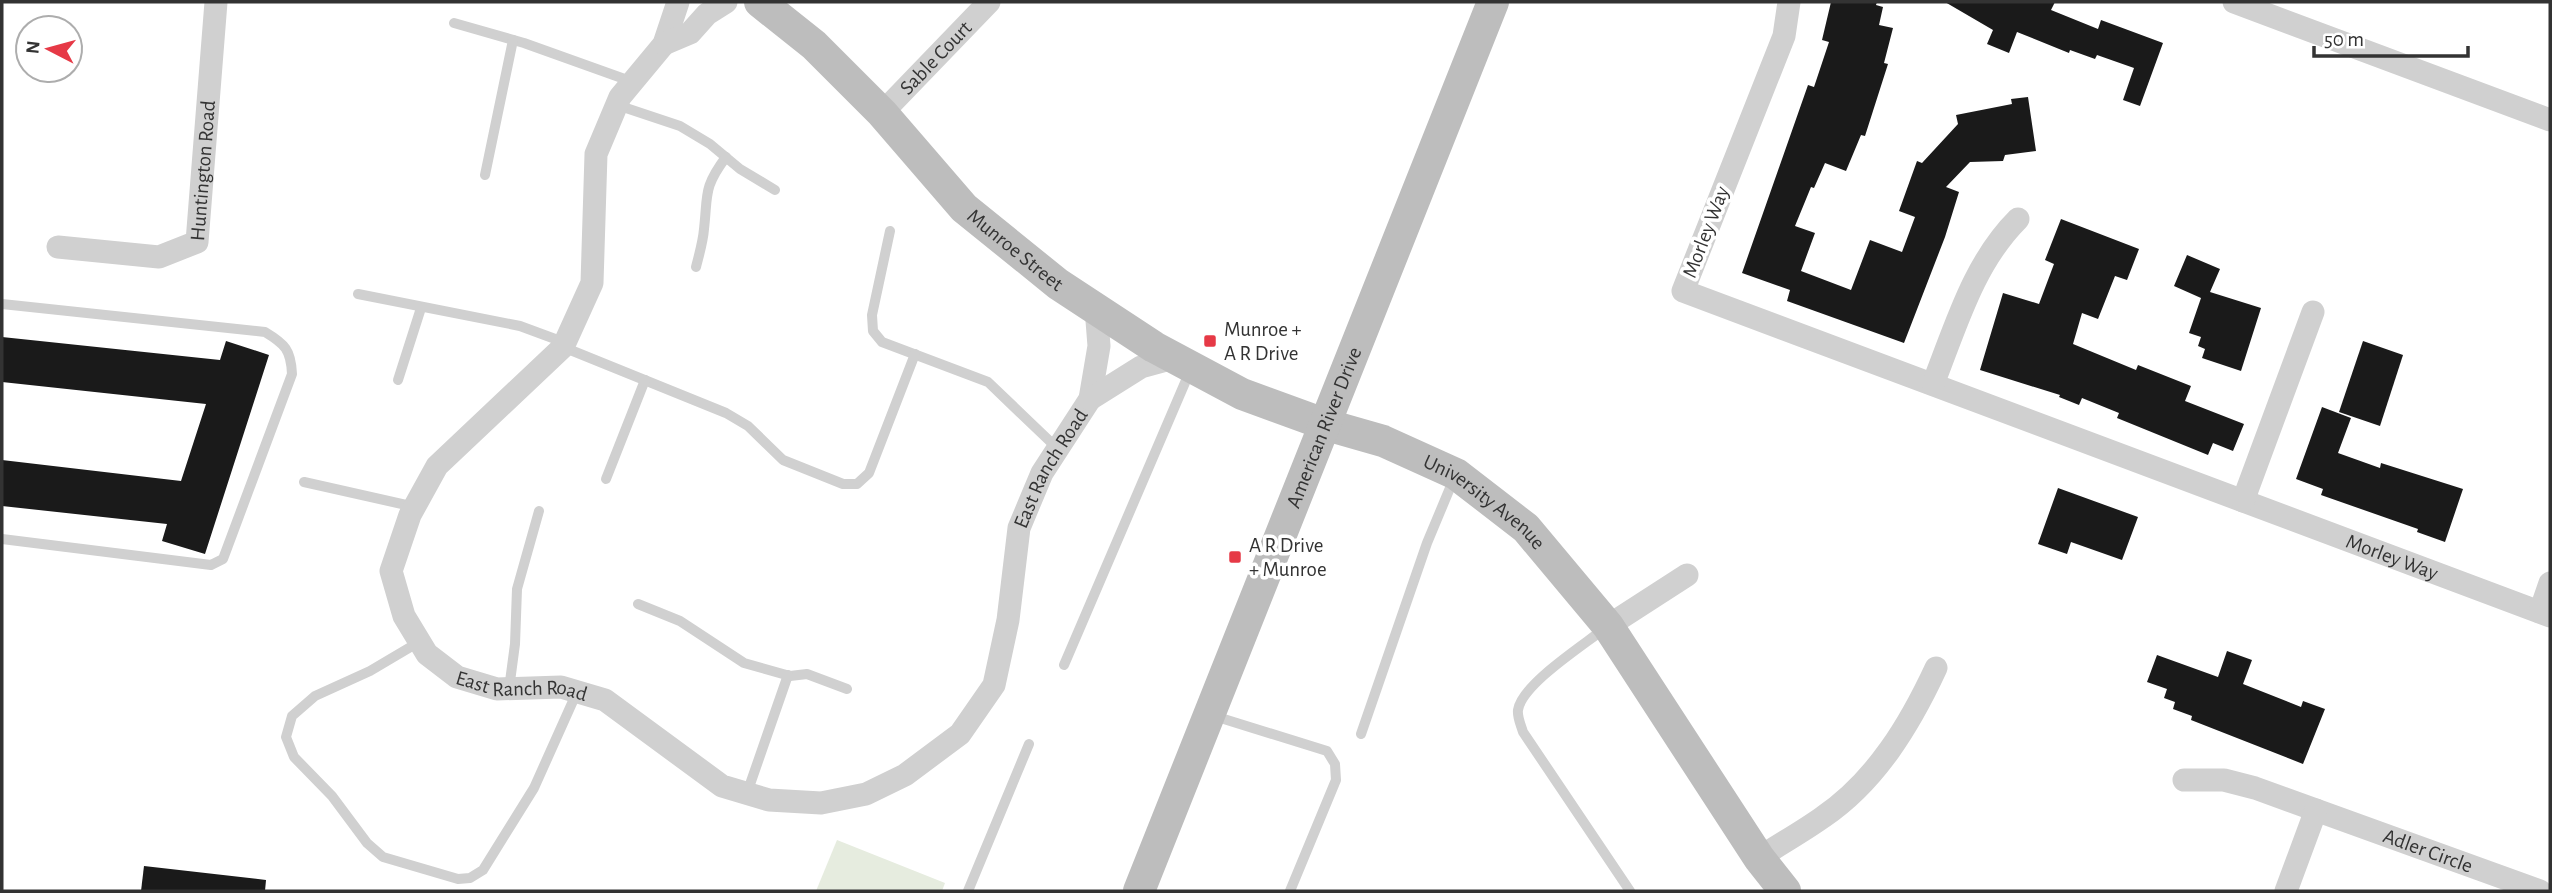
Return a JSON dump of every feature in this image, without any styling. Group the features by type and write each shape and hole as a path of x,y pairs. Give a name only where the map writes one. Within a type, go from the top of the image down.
{"street":[{"name":"Huntington Road","path":"58,247 159,257 197,242 216,2"},
{"name":"East Ranch Road","path":"678,2 664,44 617,105 596,154 592,283 564,345 437,466 415,506 391,571 404,616 419,642 427,654 457,677 497,689 561,687 605,700 722,786 769,800 821,803 866,794 905,775 960,734 994,685 1008,620 1019,528 1042,473 1090,399 1099,346 1096,308"},
{"path":"664,44 690,33 707,13 726,2"},
{"name":"Munroe Street","path":"760,2 814,45 881,113 964,208 1058,284 1182,363 1242,394 1327,425"},
{"name":"Sable Court","path":"881,113 989,2"},
{"name":"American River Drive","path":"1139,891 1327,425 1493,2"},
{"name":"Morley Way","path":"1789,2 1784,36 1683,291 2545,614 2550,583"},
{"path":"2234,2 2550,120"},
{"path":"1933,384 1982,264 1999,238 2018,219"},
{"path":"2243,501 2313,312"},
{"name":"East Ranch Road","path":"1090,399 1141,367 1182,363"},
{"name":"University Avenue","path":"1327,425 1383,440 1456,474 1526,528 1608,626 1759,858 1785,891"},
{"path":"1608,626 1687,575"},
{"path":"1759,858 1825,816 1861,783 1900,736 1937,668"},
{"name":"Adler Circle","path":"2183,780 2224,780 2316,810 2540,891"},
{"path":"2286,891 2316,810"}],"lane":[{"path":"454,23 513,40 633,82"},
{"path":"485,175 513,40"},
{"path":"617,105 680,125 775,190"},
{"path":"696,268 704,230 704,197 712,176 726,157"},
{"path":"890,231 872,315 873,331 882,342 988,382 1058,449"},
{"path":"358,294 520,327 726,413 748,426 783,460 843,484 857,484 869,473 915,354"},
{"path":"2,304 265,332 285,344 291,354 292,374 223,559 211,565 2,539"},
{"path":"398,380 421,308"},
{"path":"1064,665 1182,363"},
{"path":"606,479 645,380"},
{"path":"1361,734 1427,543 1456,474"},
{"path":"304,482 415,506"},
{"path":"509,689 515,643 517,589 539,511"},
{"path":"638,604 680,621 744,663 788,675 807,674 846,689"},
{"path":"1608,626 1528,689 1518,710 1523,732 1630,891"},
{"path":"419,642 370,671 315,696 292,716 286,737 295,757 332,796 367,843 383,858 458,879 470,878 483,870 534,789 577,692"},
{"path":"747,793 788,675"},
{"path":"1209,714 1327,751 1335,764 1336,779 1290,891"},
{"path":"968,891 1029,744"}],"shaded area":[{"path":"837,840 945,883 942,891 816,891"}],"building":[{"path":"1831,2 1877,2 1876,5 1883,7 1879,25 1893,28 1884,63 1888,64 1865,136 1861,135 1846,171 1825,163 1814,188 1811,187 1795,226 1815,233 1801,271 1851,290 1870,240 1902,252 1915,217 1899,211 1917,161 1922,163 1958,124 1956,115 2012,104 2011,99 2028,97 2036,151 2005,155 2003,161 1970,162 1946,187 1959,192 1945,237 1904,343 1787,301 1790,290 1742,273 1808,85 1814,87 1829,42 1822,40"},
{"path":"1945,2 2055,2 2051,10 2098,29 2101,20 2163,43 2140,106 2123,100 2134,68 2097,55 2095,59 2070,50 2069,53 2017,32 2009,53 1987,44 1993,30"},
{"path":"2061,219 2139,249 2127,280 2115,276 2098,319 2082,313 2073,344 2136,370 2138,365 2191,386 2185,401 2244,424 2233,451 2213,443 2208,455 2117,418 2119,413 2082,398 2079,405 2059,397 2060,395 1980,370 2003,293 2039,304 2054,264 2045,260"},
{"path":"2187,255 2220,269 2210,292 2261,308 2241,371 2202,358 2205,349 2198,346 2201,337 2189,333 2201,298 2174,286"},
{"path":"2,337 220,360 226,341 269,355 205,554 162,541 167,524 2,506 2,460 181,481 206,404 2,382"},
{"path":"2363,341 2403,355 2380,426 2339,412"},
{"path":"2322,407 2351,418 2338,453 2380,468 2381,463 2463,489 2445,542 2417,532 2418,529 2321,495 2323,489 2296,479"},
{"path":"2058,488 2138,517 2122,560 2071,542 2067,554 2038,544"},
{"path":"2227,651 2252,660 2243,684 2301,707 2303,701 2325,709 2303,764 2191,720 2192,716 2173,709 2175,702 2164,698 2167,689 2147,682 2157,655 2218,677"},
{"path":"144,866 266,880 265,891 141,891"}],"place":[{"name":"Munroe + A R Drive","path":"1210,341"},
{"name":"A R Drive + Munroe","path":"1235,557"}]}
